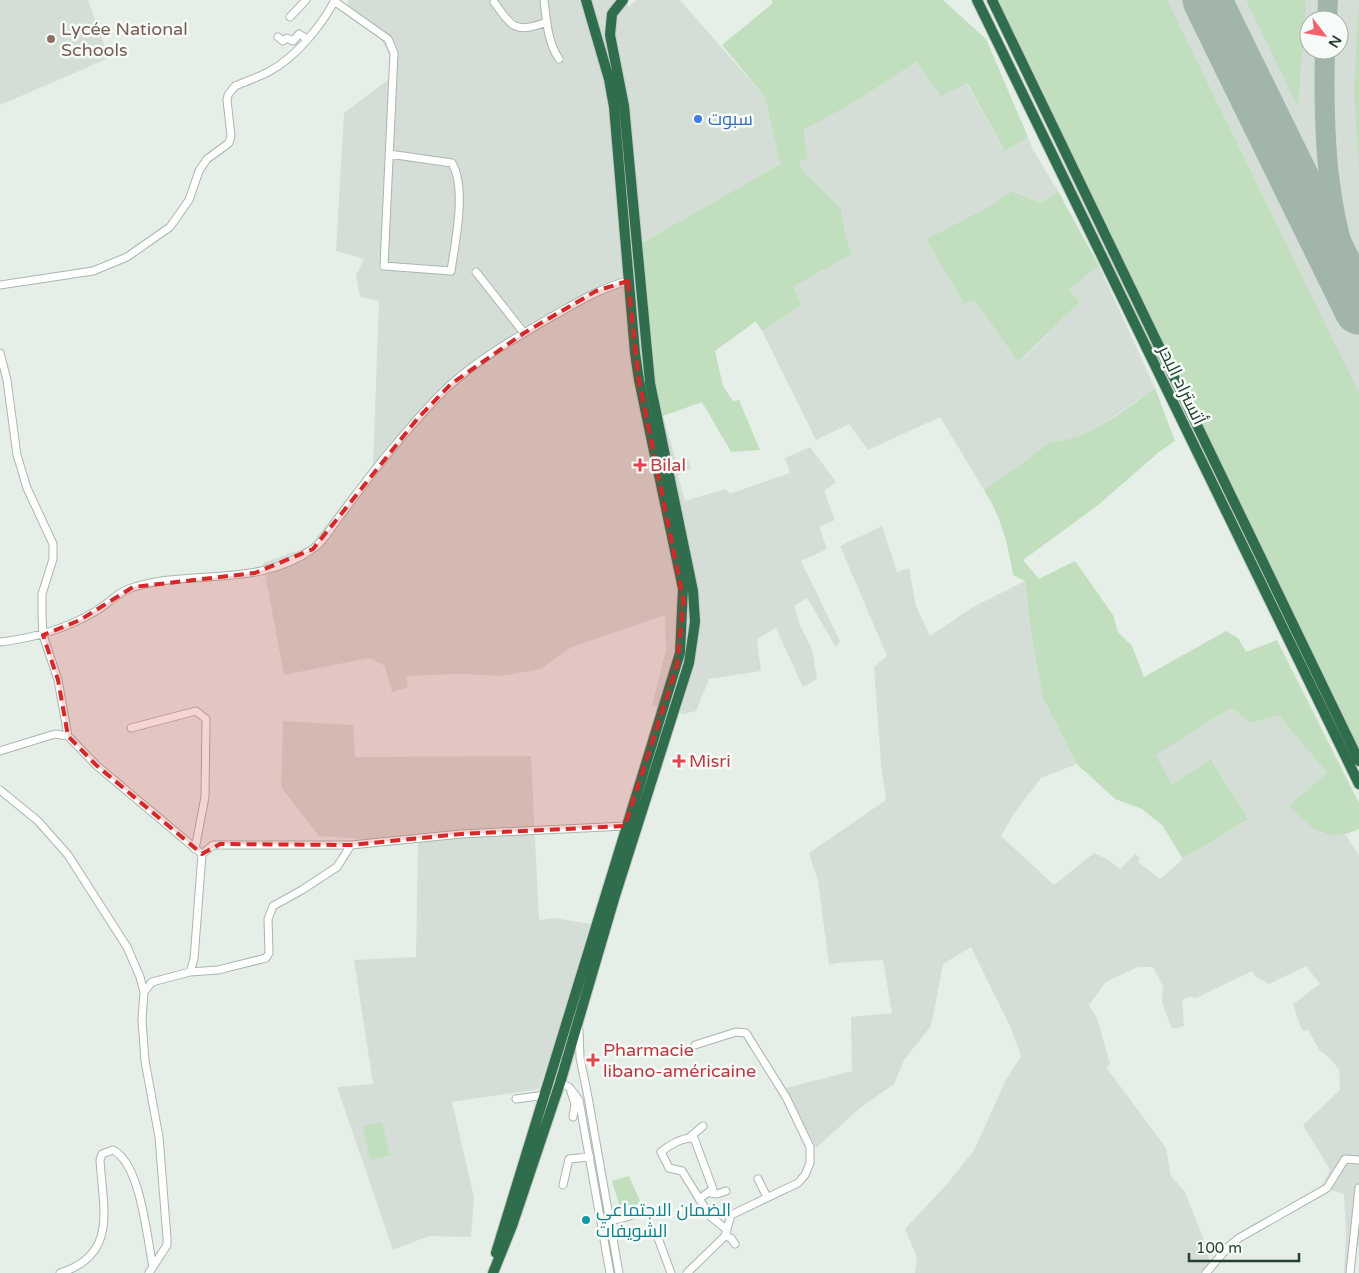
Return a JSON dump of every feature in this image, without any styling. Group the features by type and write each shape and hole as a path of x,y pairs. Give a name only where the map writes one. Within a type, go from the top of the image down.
{"highway":[{"path":"492,1273 625,826 677,666 684,602 682,578 639,380 628,281 614,107 609,79 586,0"},
{"path":"492,1273 509,1234 564,1085 614,899 689,663 695,622 693,591 667,473 644,341 624,106 610,35 612,14 623,0"},
{"name":"أتستراد البحر","path":"977,0 1359,784"},
{"name":"أتستراد البحر","path":"992,0 1359,761"}],"street":[{"path":"290,17 306,0"},
{"path":"544,0 547,22 559,58"},
{"path":"0,285 93,271 127,256 170,227 189,200 199,172 207,159 229,143 232,136 227,100 231,90 272,70 322,24 335,1 388,39 394,53 384,266 451,271 459,206 456,169 452,163 390,154"},
{"path":"494,2 502,14 517,28 524,30 547,22"},
{"path":"278,37 283,41 287,38 293,41 299,34 307,39"},
{"path":"476,272 524,333"},
{"path":"0,642 43,635 80,620 133,587 150,583 228,578 255,573 290,562 313,549 322,541 380,464 427,408 465,373 524,333 596,291 628,281"},
{"path":"0,353 7,380 17,455 27,488 53,544 53,559 42,594 43,635 58,680 68,736 96,766 202,854"},
{"path":"132,728 196,711 206,719 205,798 195,849"},
{"path":"0,752 55,734 68,736"},
{"path":"0,790 38,821 68,855 127,947 140,977 144,992 142,1020 145,1061 159,1137 167,1238 167,1245 151,1270"},
{"path":"190,972 194,959 202,854 213,844 351,845 451,835 625,826"},
{"path":"144,992 149,984 156,981 190,972 218,970 266,958 268,954 268,919 274,906 302,890 337,866 351,845"},
{"path":"140,977 156,981"},
{"path":"579,1024 580,1058 619,1273"},
{"path":"688,1273 726,1233 731,1215 798,1183 806,1175 810,1163 810,1148 786,1097 746,1033 736,1032 695,1045"},
{"path":"564,1085 574,1104 573,1117"},
{"path":"564,1085 579,1100 610,1273"},
{"path":"516,1099 545,1095"},
{"path":"703,1126 689,1138 661,1152 669,1168 682,1171 710,1216 735,1244"},
{"path":"689,1138 694,1138 713,1189 700,1199"},
{"path":"60,1273 83,1264 101,1242 103,1206 100,1160 102,1154 114,1150 120,1153 134,1177 151,1270"},
{"path":"563,1184 569,1159 590,1157"},
{"path":"1206,1273 1229,1246 1245,1234 1327,1188 1345,1159 1359,1160"},
{"path":"758,1179 767,1197"},
{"path":"1350,1273 1359,1188"},
{"path":"710,1193 717,1194 726,1191"},
{"path":"608,1220 630,1216"},
{"path":"658,1238 671,1273"}],"highlighted area":[{"path":"628,281 639,380 684,602 677,666 625,826 461,834 351,845 220,844 202,854 96,765 68,736 58,680 43,635 80,620 133,587 255,573 313,549 418,418 451,384 524,333 596,291"}],"shaded area":[{"name":"Lycée National Schools","path":"0,0 88,0 109,58 0,105"},
{"path":"348,0 617,0 629,6 637,0 680,0 765,97 780,164 634,249 643,420 663,416 676,461 688,460 691,468 678,476 685,501 725,489 730,494 790,473 785,458 810,447 836,482 824,491 835,520 819,527 827,549 801,561 840,641 836,647 807,598 794,606 800,625 812,649 817,679 803,687 776,628 757,639 761,671 709,679 696,711 683,714 652,705 666,650 665,615 572,647 540,669 502,676 461,674 406,676 408,687 392,692 385,666 369,658 284,675 263,563 310,546 373,465 379,301 360,297 356,275 364,259 336,251 344,113 389,79 389,55 382,40 346,15"},
{"path":"999,0 1359,0 1359,747"},
{"path":"916,62 966,83 1005,151 1028,137 1033,150 1058,191 1040,203 1012,191 990,206 926,239 964,304 975,300 1019,362 1080,302 1069,289 1099,266 1155,388 1095,430 1063,441 1051,442 984,490 940,417 868,450 849,424 816,440 762,331 802,305 793,287 852,254 846,238 841,209 802,170 799,159 807,160 804,130 855,102"},
{"path":"882,526 897,572 909,568 916,606 930,636 973,607 1025,581 1031,634 1043,698 1077,764 1041,778 1015,812 1001,836 1054,885 1094,853 1109,860 1120,869 1135,854 1140,858 1138,862 1160,879 1183,859 1248,819 1212,760 1172,784 1154,755 1231,708 1251,723 1279,714 1327,773 1319,833 1346,835 1359,856 1359,1246 1357,1247 1354,1273 1344,1273 1346,1233 1344,1194 1330,1190 1323,1184 1330,1170 1303,1125 1340,1090 1339,1070 1330,1058 1320,1051 1308,1030 1302,1031 1293,1004 1320,984 1306,966 1269,984 1256,977 1252,971 1196,998 1189,997 1182,1000 1184,1026 1172,1029 1162,1003 1163,987 1153,967 1138,967 1106,982 1089,1005 1097,1018 1110,1064 1106,1067 1166,1148 1171,1176 1185,1192 1202,1235 1211,1265 1209,1273 915,1273 917,1257 905,1229 948,1183 974,1150 1006,1080 1021,1056 1011,1028 971,947 943,964 931,1026 904,1060 894,1084 859,1109 816,1148 786,1088 852,1071 851,1017 892,1013 883,960 829,965 818,881 809,853 886,800 881,764 874,667 887,656 840,546"},
{"path":"283,721 353,725 355,757 531,756 539,920 554,918 590,924 557,1038 539,1089 452,1102 474,1197 471,1237 429,1236 393,1250 337,1087 373,1084 354,960 416,957 418,843 319,836 281,787"}],"green space":[{"path":"771,0 943,0 986,39 1028,137 1005,151 967,83 941,96 916,62 855,102 804,130 807,161 799,159 802,170 841,209 846,238 852,254 793,287 802,305 762,331 756,321 715,351 723,386 733,401 739,400 760,450 731,452 702,402 663,416 642,420 625,253 780,164 765,97 722,45 773,3"},
{"path":"989,0 1167,0 1359,393 1359,760"},
{"path":"1246,0 1306,0 1305,10 1299,10 1299,60 1302,60 1298,107"},
{"path":"1359,0 1359,169 1354,89"},
{"path":"1012,191 1040,203 1058,191 1099,266 1069,289 1080,302 1018,362 975,300 964,304 926,239 990,206"},
{"path":"1155,388 1175,441 1159,452 1097,506 1023,560 1039,579 1075,561 1113,615 1118,632 1132,646 1144,677 1226,631 1238,638 1246,652 1277,640 1359,803 1359,829 1347,834 1328,835 1312,827 1289,806 1327,773 1279,715 1251,723 1231,708 1155,755 1172,784 1211,759 1248,819 1183,859 1163,826 1142,809 1115,799 1077,764 1043,698 1031,634 1025,581 1013,575 1003,531 995,510 984,490 1051,442 1080,436 1093,430"},
{"path":"382,1122 390,1155 370,1160 363,1126"},
{"path":"629,1176 643,1208 622,1214 612,1181"}],"taxiway":[{"path":"1328,0 1328,10"},
{"path":"1325,60 1326,143 1333,205 1339,235 1359,294"}],"runway":[{"path":"1207,0 1359,310"}],"place":[{"name":"Lycée National Schools","path":"51,39"},
{"name":"سبوت","path":"698,119"},
{"name":"Bilal","path":"640,465"},
{"name":"Misri","path":"679,761"},
{"name":"Pharmacie libano-américaine","path":"593,1060"},
{"name":"الضمان الاجتماعي الشويفات","path":"586,1220"}]}
